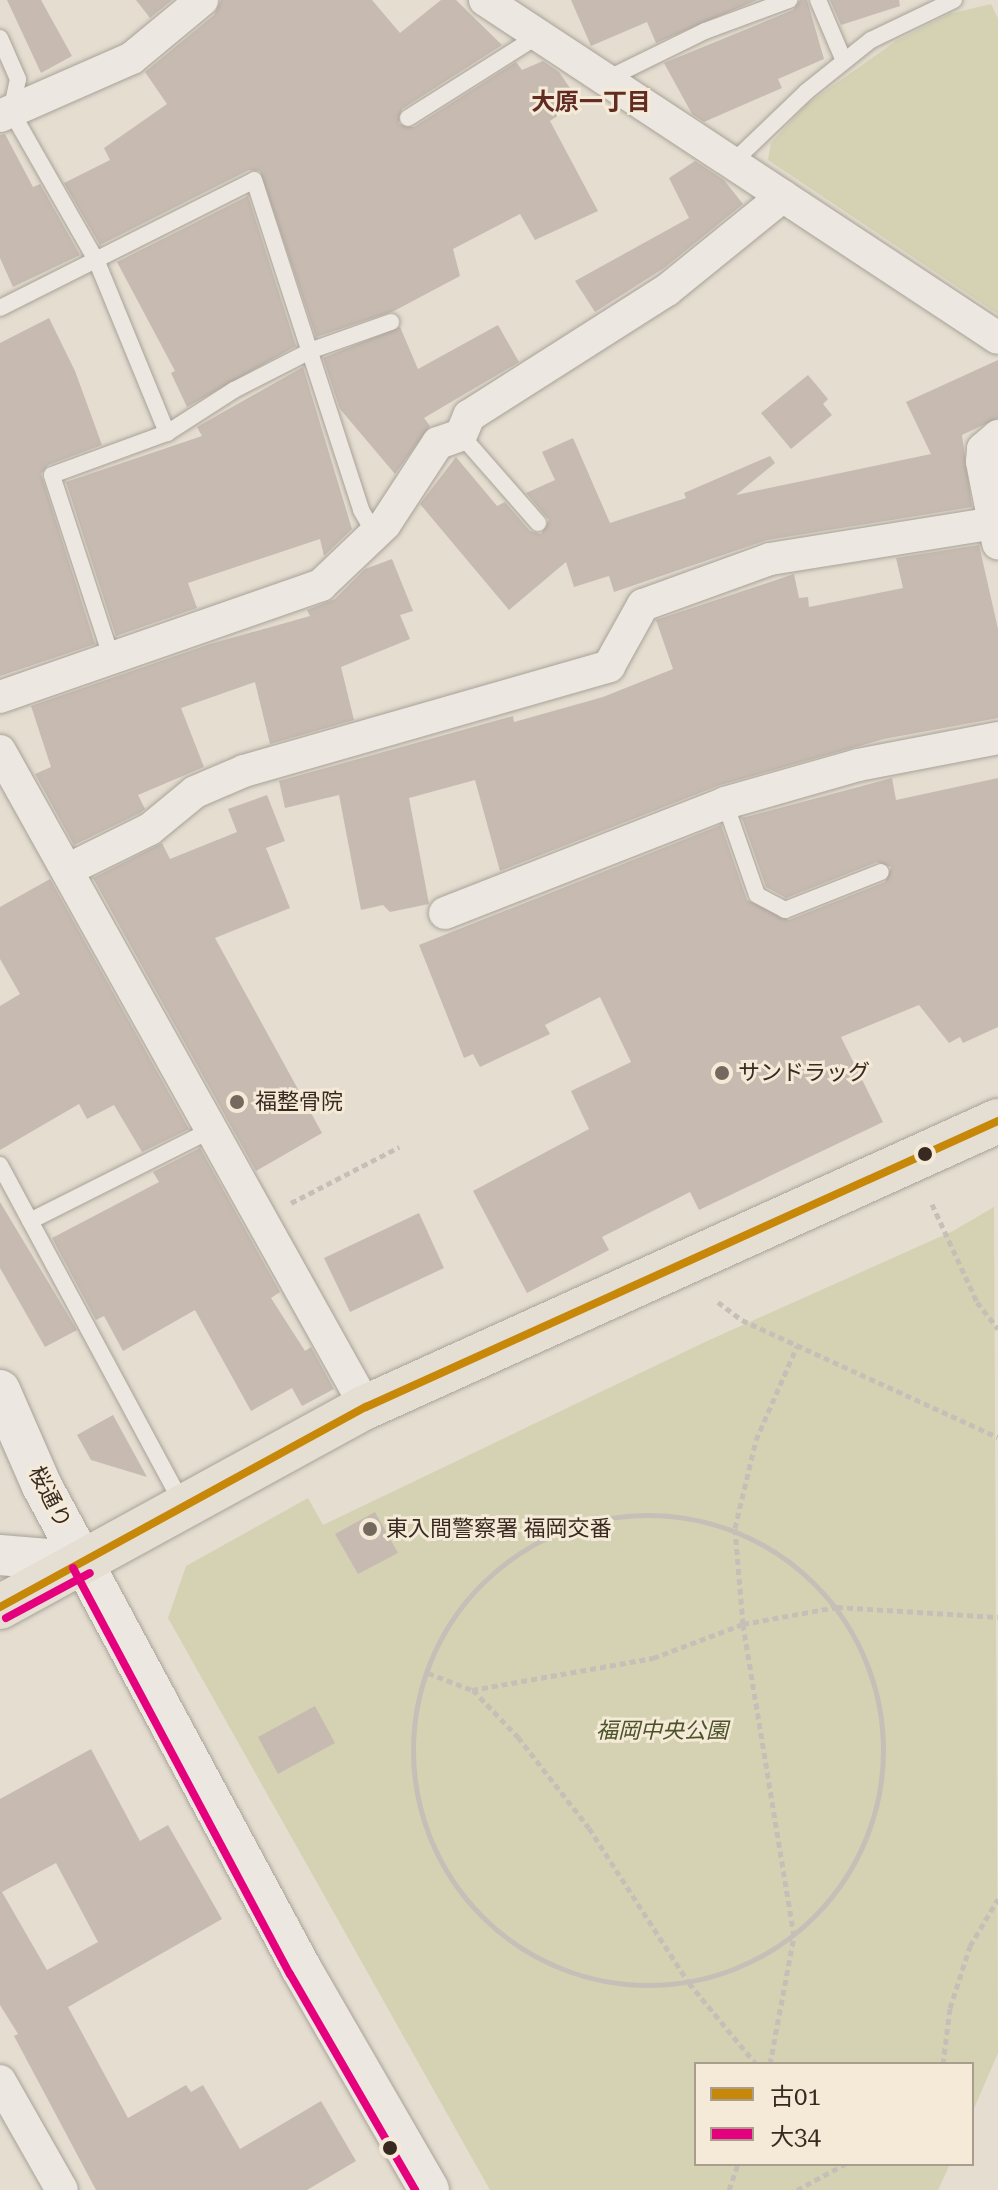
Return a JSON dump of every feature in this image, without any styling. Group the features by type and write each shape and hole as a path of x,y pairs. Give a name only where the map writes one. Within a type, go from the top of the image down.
{"main road":[{"path":"0,1607 366,1407 998,1121"}],"street":[{"path":"6,113 132,58 202,0"},
{"path":"485,0 536,37 998,338"},
{"path":"0,697 321,585 375,534 438,443 461,435 469,416 667,290 783,196"},
{"path":"69,869 150,829 195,792 244,771 609,666 643,605 770,559 996,533 982,462 983,449 998,436"},
{"path":"445,913 725,803 858,765 998,738"},
{"path":"1,756 69,869 366,1407"},
{"name":"桜通り","path":"0,1390 42,1486 301,1968 429,2190"},
{"path":"0,1555 84,1562"},
{"path":"0,2081 62,2190"}],"lane":[{"path":"605,80 705,31 789,0"},
{"path":"818,0 844,61"},
{"path":"732,163 871,40 954,0"},
{"path":"408,118 536,37"},
{"path":"0,38 18,79 6,113 97,262 167,433"},
{"path":"0,308 97,262 254,180 312,350 361,510 375,534"},
{"path":"111,656 52,475 167,433 234,390 312,350 391,322"},
{"path":"461,435 538,523"},
{"path":"725,803 757,895 785,910 881,872"},
{"path":"30,1221 213,1129"},
{"path":"0,1165 185,1508"}],"path":[{"path":"262,1218 399,1147"},
{"path":"932,1204 977,1302 998,1329"},
{"path":"718,1302 797,1346 998,1437"},
{"path":"770,2062 794,1936 743,1624 735,1528 756,1440 797,1346"},
{"path":"638,1514 735,1528 797,1569 837,1607 875,1681 885,1735 883,1782 868,1836 840,1887 794,1936 743,1964 689,1983 622,1987 555,1969 496,1934 443,1869 413,1775 417,1712 442,1635 468,1597 515,1555 550,1535 594,1519 638,1514"},
{"path":"472,1690 653,1658 743,1624 837,1607 998,1617"},
{"path":"428,1673 472,1690 518,1737 589,1828 689,1983 754,2062"},
{"path":"943,2062 950,2008 970,1946 998,1899"},
{"path":"729,2190 737,2166"},
{"path":"797,2190 841,2166"}],"green space":[{"path":"991,4 998,18 998,314 768,160 771,143 807,104 896,41 949,14"},
{"name":"福岡中央公園","path":"994,1207 998,2053 974,2108 974,2062 694,2062 694,2166 949,2166 938,2190 490,2190 168,1618 186,1566 308,1498 323,1525 705,1342 953,1231"}],"building":[{"path":"7,0 41,0 72,56 41,73"},
{"path":"136,0 172,0 150,18"},
{"path":"221,0 372,0 400,33 441,0 456,0 502,45 402,109 399,124 414,127 516,62 522,70 543,61 559,72 579,101 550,121 598,211 535,240 520,214 453,249 460,276 394,311 316,337 260,171 249,170 100,245 64,183 110,160 104,148 167,104 145,72 214,15"},
{"path":"571,0 757,0 656,43 647,22 591,46"},
{"path":"800,0 807,0 824,59 778,79 782,88 704,122 692,114 664,63 793,10"},
{"path":"830,0 899,0 900,6 841,25"},
{"path":"5,134 33,187 40,184 80,255 13,287 0,258 0,135"},
{"path":"695,161 724,180 743,204 664,268 595,312 575,281 689,218 669,178"},
{"path":"248,196 296,346 187,407 171,373 175,371 117,262"},
{"path":"49,318 75,371 102,445 48,465 41,474 95,644 0,676 0,343"},
{"path":"498,325 519,362 424,418 430,426 395,474 340,409 323,358 400,327 418,369"},
{"path":"998,360 998,418 962,435 972,507 767,540 614,592 609,576 574,587 566,562 509,610 420,504 456,457 497,506 505,502 530,531 541,534 549,520 526,493 555,480 542,452 573,438 610,523 686,498 684,493 770,456 775,463 736,495 931,454 906,402"},
{"path":"303,367 352,529 324,556 320,539 188,583 197,608 116,636 66,482 202,436 197,427"},
{"path":"808,375 828,399 823,404 832,415 791,449 761,413"},
{"path":"979,545 998,629 998,718 884,739 720,785 500,871 475,780 409,798 429,904 390,912 383,905 361,910 339,795 285,808 279,781 513,716 514,722 603,697 673,669 656,620 794,574 799,598 808,597 809,607 903,588 896,558"},
{"path":"392,559 413,611 400,615 410,639 341,667 354,720 270,744 255,682 181,708 204,767 138,795 145,809 140,813 74,845 35,774 51,767 31,706 210,644 310,616 307,610 335,599 365,569"},
{"path":"892,778 896,800 998,778 998,1027 963,1043 960,1037 949,1043 919,1005 841,1037 883,1122 699,1210 690,1192 602,1237 609,1250 527,1293 473,1191 589,1129 571,1091 631,1062 600,997 545,1025 550,1034 480,1067 473,1054 464,1058 419,945 721,825 747,900 789,920 885,882 891,867 877,862 786,898 766,887 742,818"},
{"path":"267,795 285,841 266,848 290,908 215,938 322,1133 256,1171 93,878 162,843 170,859 237,832 228,809"},
{"path":"50,879 189,1129 142,1152 114,1105 87,1119 79,1104 0,1150 0,1006 20,994 0,959 0,907"},
{"path":"200,1148 280,1292 271,1298 305,1351 311,1347 334,1389 302,1406 292,1388 251,1411 195,1310 123,1351 104,1316 96,1320 52,1238 159,1182 153,1172"},
{"path":"0,1202 77,1330 45,1347 0,1268"},
{"path":"419,1213 444,1268 350,1312 324,1258"},
{"path":"113,1415 147,1477 91,1460 77,1435"},
{"path":"375,1512 398,1553 358,1574 335,1534"},
{"path":"315,1706 335,1743 278,1774 258,1737"},
{"path":"91,1749 140,1841 168,1825 222,1919 68,2007 128,2118 186,2085 191,2092 203,2085 240,2149 321,2101 356,2161 307,2190 96,2190 14,2036 18,2034 0,2005 0,1799","holes":["56,1863 98,1942 47,1970 2,1892"]}],"transit line":[{"name":"古01","path":"0,1607 366,1407 998,1121"},
{"name":"大34","path":"73,1568 290,1974 415,2190"},
{"name":"大34","path":"6,1618 90,1573"}],"place":[{"name":"サンドラッグ","path":"722,1073"},
{"name":"福整骨院","path":"237,1102"},
{"name":"東入間警察署 福岡交番","path":"370,1529"}],"district":[{"name":"大原一丁目","path":"591,103"}]}
